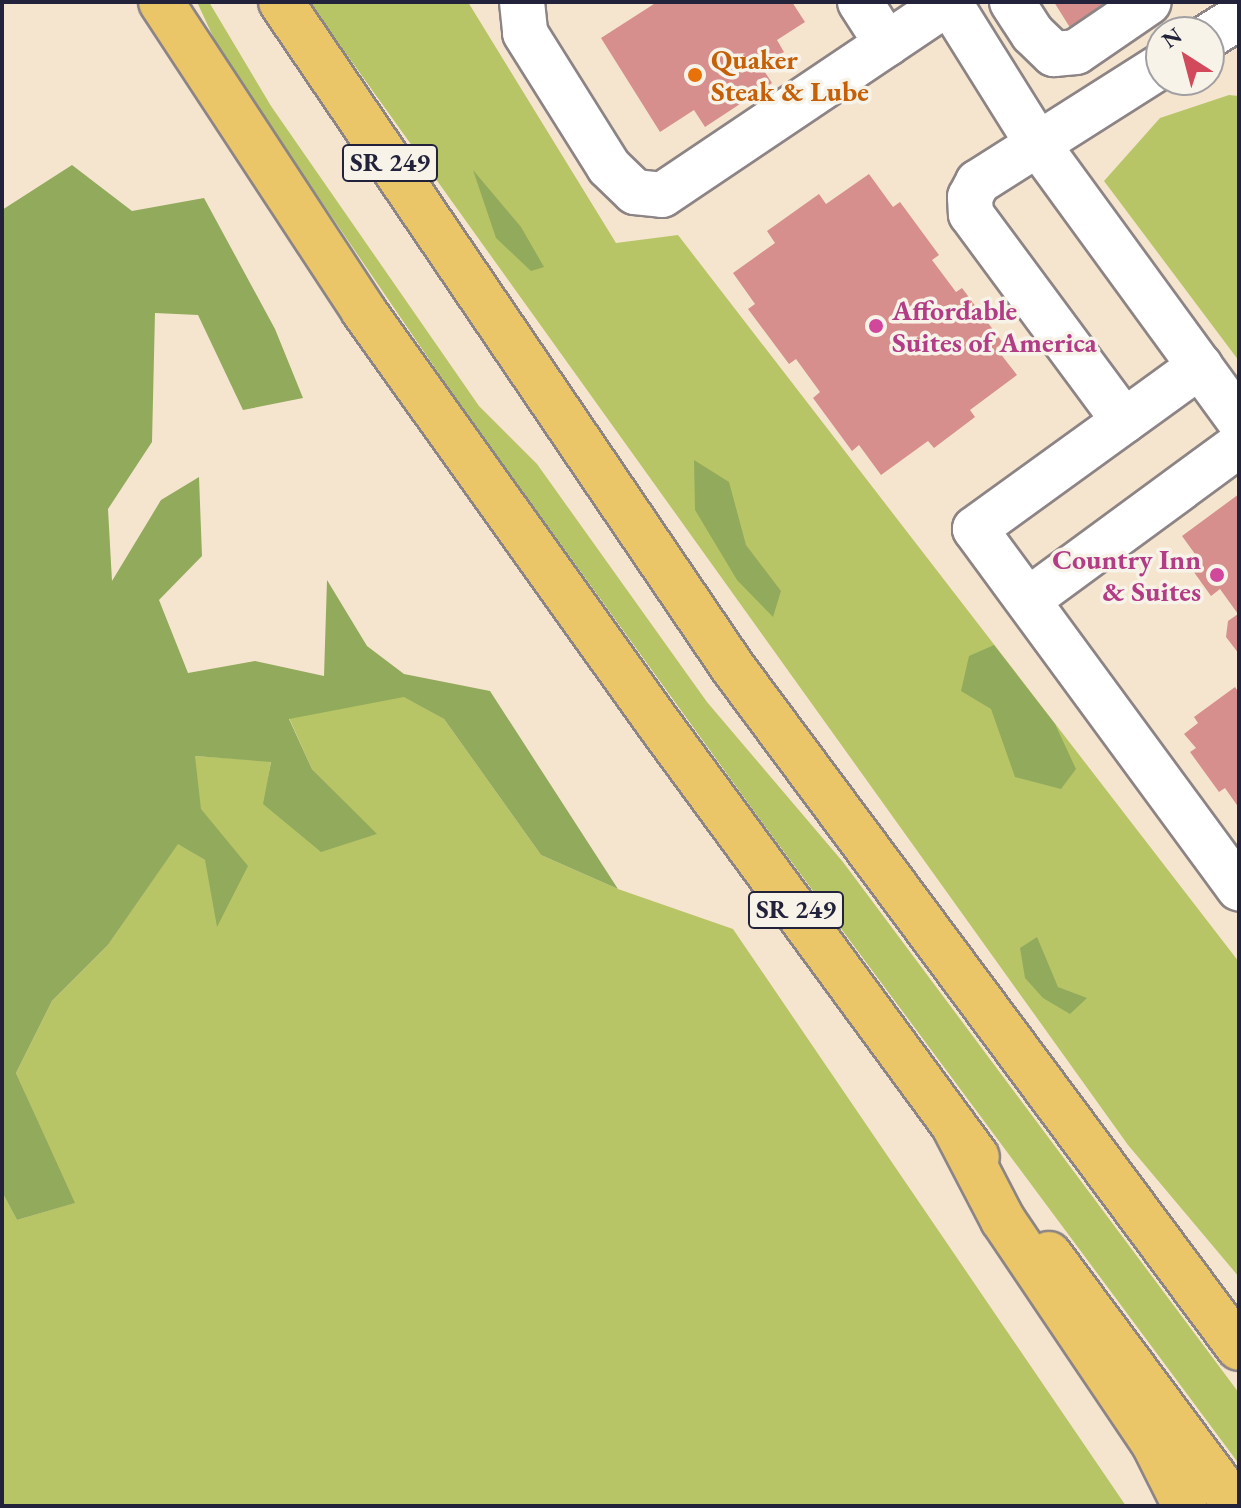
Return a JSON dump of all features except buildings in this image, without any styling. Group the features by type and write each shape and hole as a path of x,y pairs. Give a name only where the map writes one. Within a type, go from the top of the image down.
{"main road":[{"name":"SR 249","path":"161,2 363,310 659,724 1236,1506"},
{"name":"SR 249","path":"281,2 734,669 1239,1348"},
{"path":"954,1126 1003,1220 1154,1444 1185,1506"}],"lane":[{"path":"522,2 525,33 609,167 635,192 662,195 949,2 1037,143 1239,420"},
{"path":"860,2 887,44"},
{"path":"1012,2 1033,34 1054,54 1076,52 1149,2"},
{"path":"1124,421 971,214 970,197 978,182 1145,76"},
{"path":"1200,366 975,529 1239,888"},
{"path":"1028,600 1239,445"}],"green space":[{"path":"197,2 209,2 271,106 479,406 537,464 707,702 843,862 1239,1393 1239,1464 761,821 463,409 222,56"},
{"path":"309,2 468,2 616,243 678,235 1239,962 1239,1277 1128,1145"},
{"path":"1229,95 1239,96 1239,361 1104,181 1160,118"},
{"path":"72,165 132,211 204,198 275,329 303,398 243,410 198,315 155,313 152,442 108,509 112,581 161,500 199,477 202,556 159,600 188,673 255,661 324,676 327,580 367,646 404,674 490,691 618,889 541,855 444,719 404,697 289,719 312,769 377,834 321,852 263,804 271,762 195,756 201,809 248,866 217,927 205,860 178,844 108,945 52,1001 16,1073 75,1203 17,1220 2,1192 2,210"},
{"path":"473,170 521,227 544,267 531,271 496,238"},
{"path":"694,460 729,482 746,545 781,591 773,617 737,580 695,510"},
{"path":"994,645 1055,724 1076,769 1061,789 1015,777 991,709 961,691 969,656"},
{"path":"404,696 444,719 541,855 618,889 733,929 1126,1506 2,1506 2,1192 17,1220 74,1203 16,1073 52,1001 108,945 178,843 205,860 194,756 271,761 264,804 321,851 376,834 312,769 289,718"},
{"path":"1037,937 1058,987 1087,998 1070,1014 1043,998 1025,978 1020,948"}],"place":[{"name":"Quaker Steak & Lube","path":"695,75"},
{"name":"Affordable Suites of America","path":"876,326"},
{"name":"Country Inn & Suites","path":"1217,575"}]}
